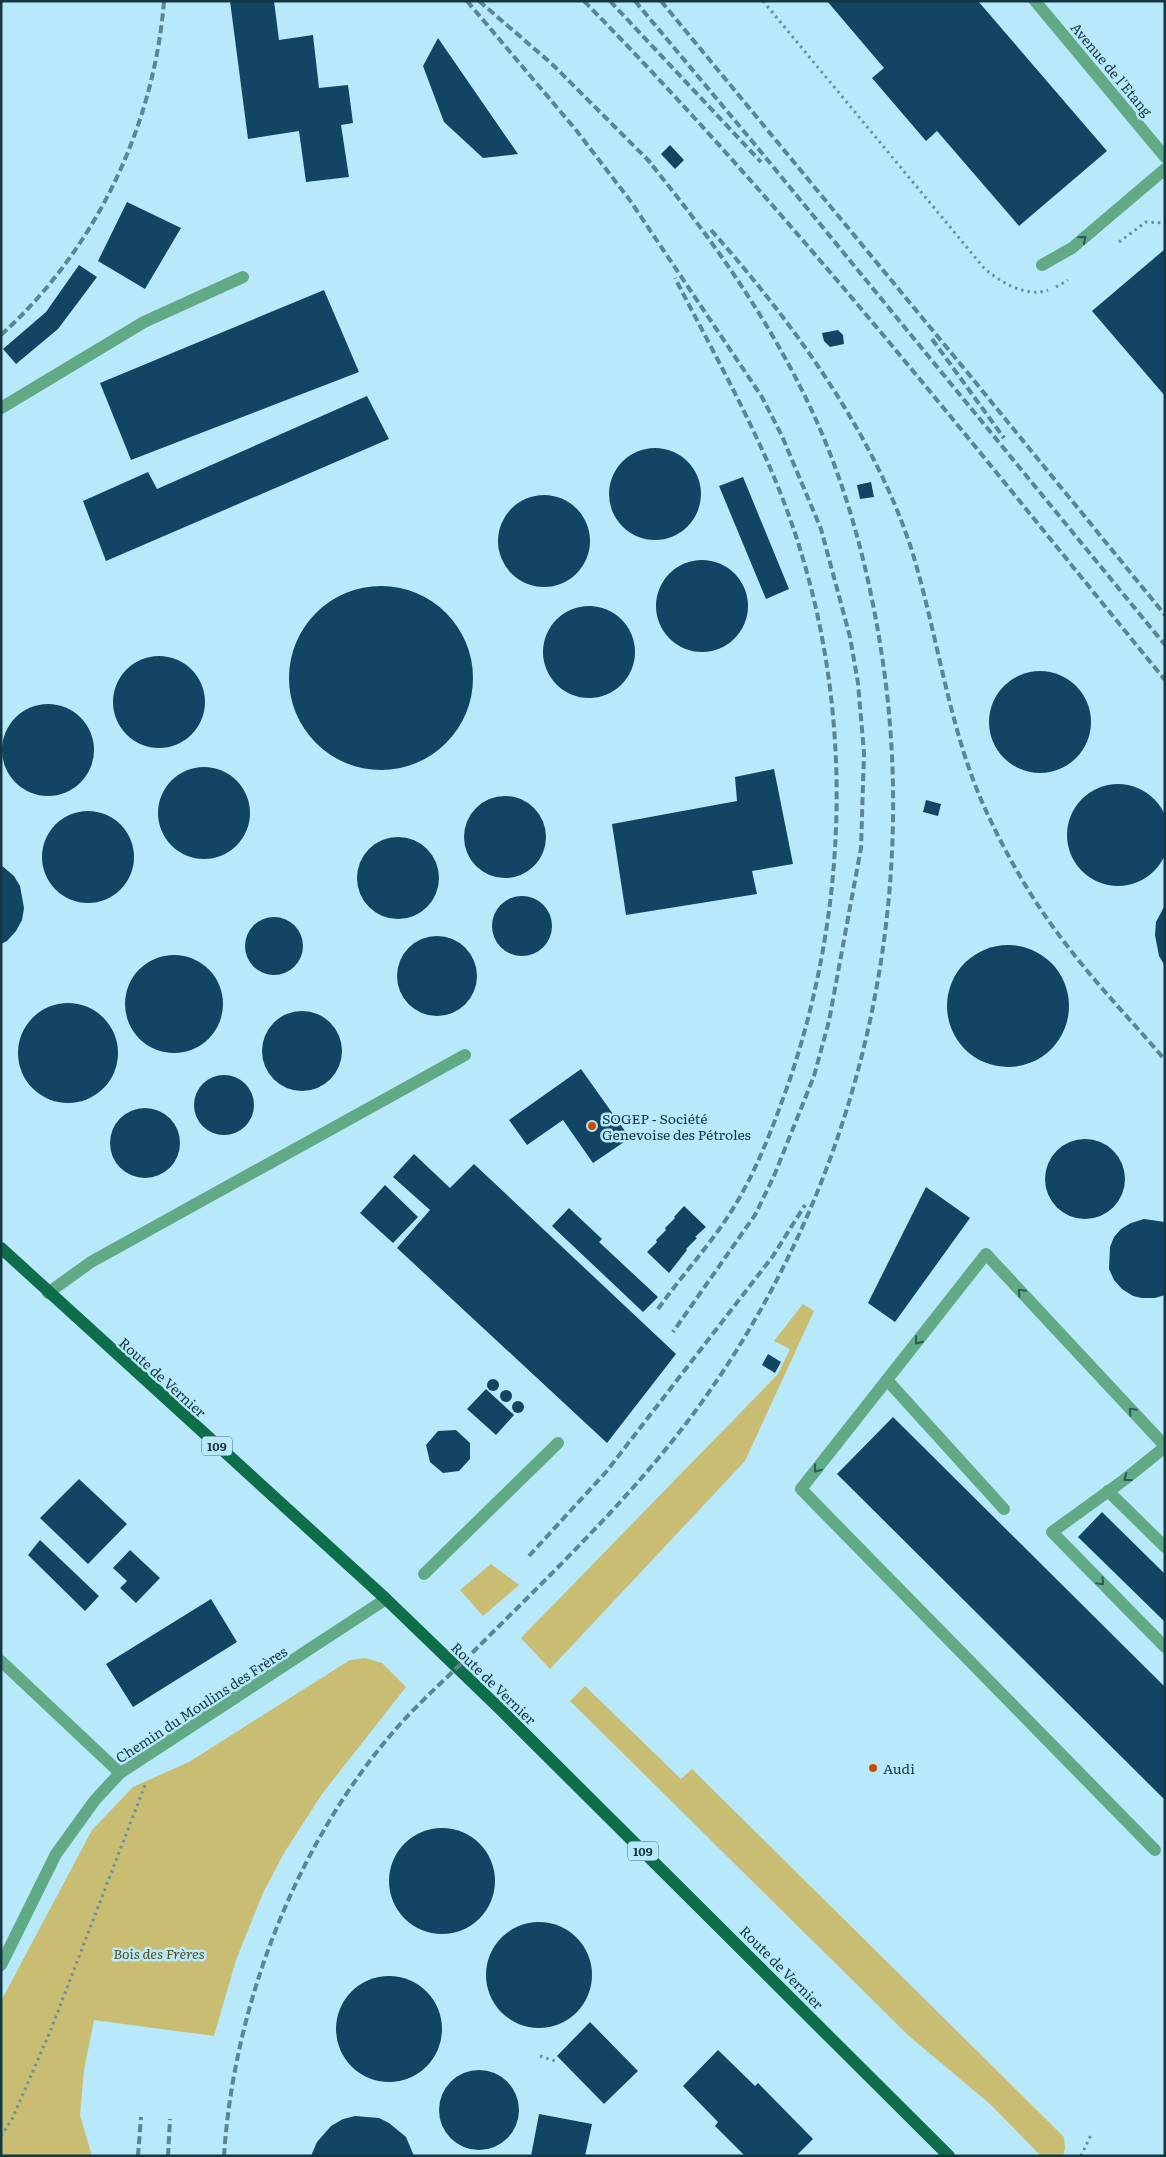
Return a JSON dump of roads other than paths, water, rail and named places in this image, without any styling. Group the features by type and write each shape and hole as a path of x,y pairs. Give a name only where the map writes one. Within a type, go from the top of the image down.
{"main road":[{"name":"Route de Vernier","path":"1,1248 48,1293 386,1599 949,2156"}],"street":[{"name":"Avenue de l'Etang","path":"1035,1 1165,157"},
{"path":"1042,265 1072,248 1165,169"},
{"path":"1,408 144,322 243,277"},
{"path":"48,1293 90,1262 465,1055"},
{"path":"1155,1850 801,1489 986,1254 1165,1447 1052,1532 1165,1648"},
{"path":"888,1380 1004,1509"},
{"path":"424,1574 558,1443"},
{"path":"1108,1491 1165,1547"},
{"name":"Chemin du Moulins des Frères","path":"1,1965 56,1854 95,1800 120,1773 386,1599"},
{"path":"1,1661 120,1773"}],"railway":[{"path":"1,335 35,301 65,265 91,225 114,183 133,140 148,94 158,48 164,1"},
{"path":"467,1 576,130 629,199 762,397 782,436 821,529 850,637 858,683 864,753 861,848 829,1021 814,1076 774,1176 755,1215 673,1332"},
{"path":"479,1 552,64 651,163"},
{"path":"584,1 737,165 810,249 954,420 1165,680"},
{"path":"610,1 761,162"},
{"path":"635,1 1165,645"},
{"path":"661,1 1165,615"},
{"path":"224,2156 230,2098 242,2039 258,1981 278,1924 303,1869 332,1816 365,1767 402,1722 576,1549 648,1471 670,1444 730,1361 781,1272 822,1179 855,1082 877,983 890,881 893,779 885,677 869,585 854,524 823,436 806,398 767,326 698,224 647,159"},
{"path":"711,230 771,302 800,341 854,422 876,465 896,508 912,551 964,752 988,815 1013,865 1065,943 1165,1060"},
{"path":"658,1309 719,1230 737,1202 760,1157 790,1079 811,1008 825,935 834,861 837,787 833,713 822,640 806,568 771,469 732,386 675,278"},
{"path":"932,339 1004,438"},
{"path":"529,1556 606,1472 773,1256 805,1205"},
{"path":"138,2156 141,2117"},
{"path":"168,2156 170,2119"}],"place":[{"name":"SOGEP - Société Genevoise des Pétroles","path":"592,1126"},
{"name":"Audi","path":"873,1768"}],"park label":[{"name":"Bois des Frères","path":"159,1953"}]}
